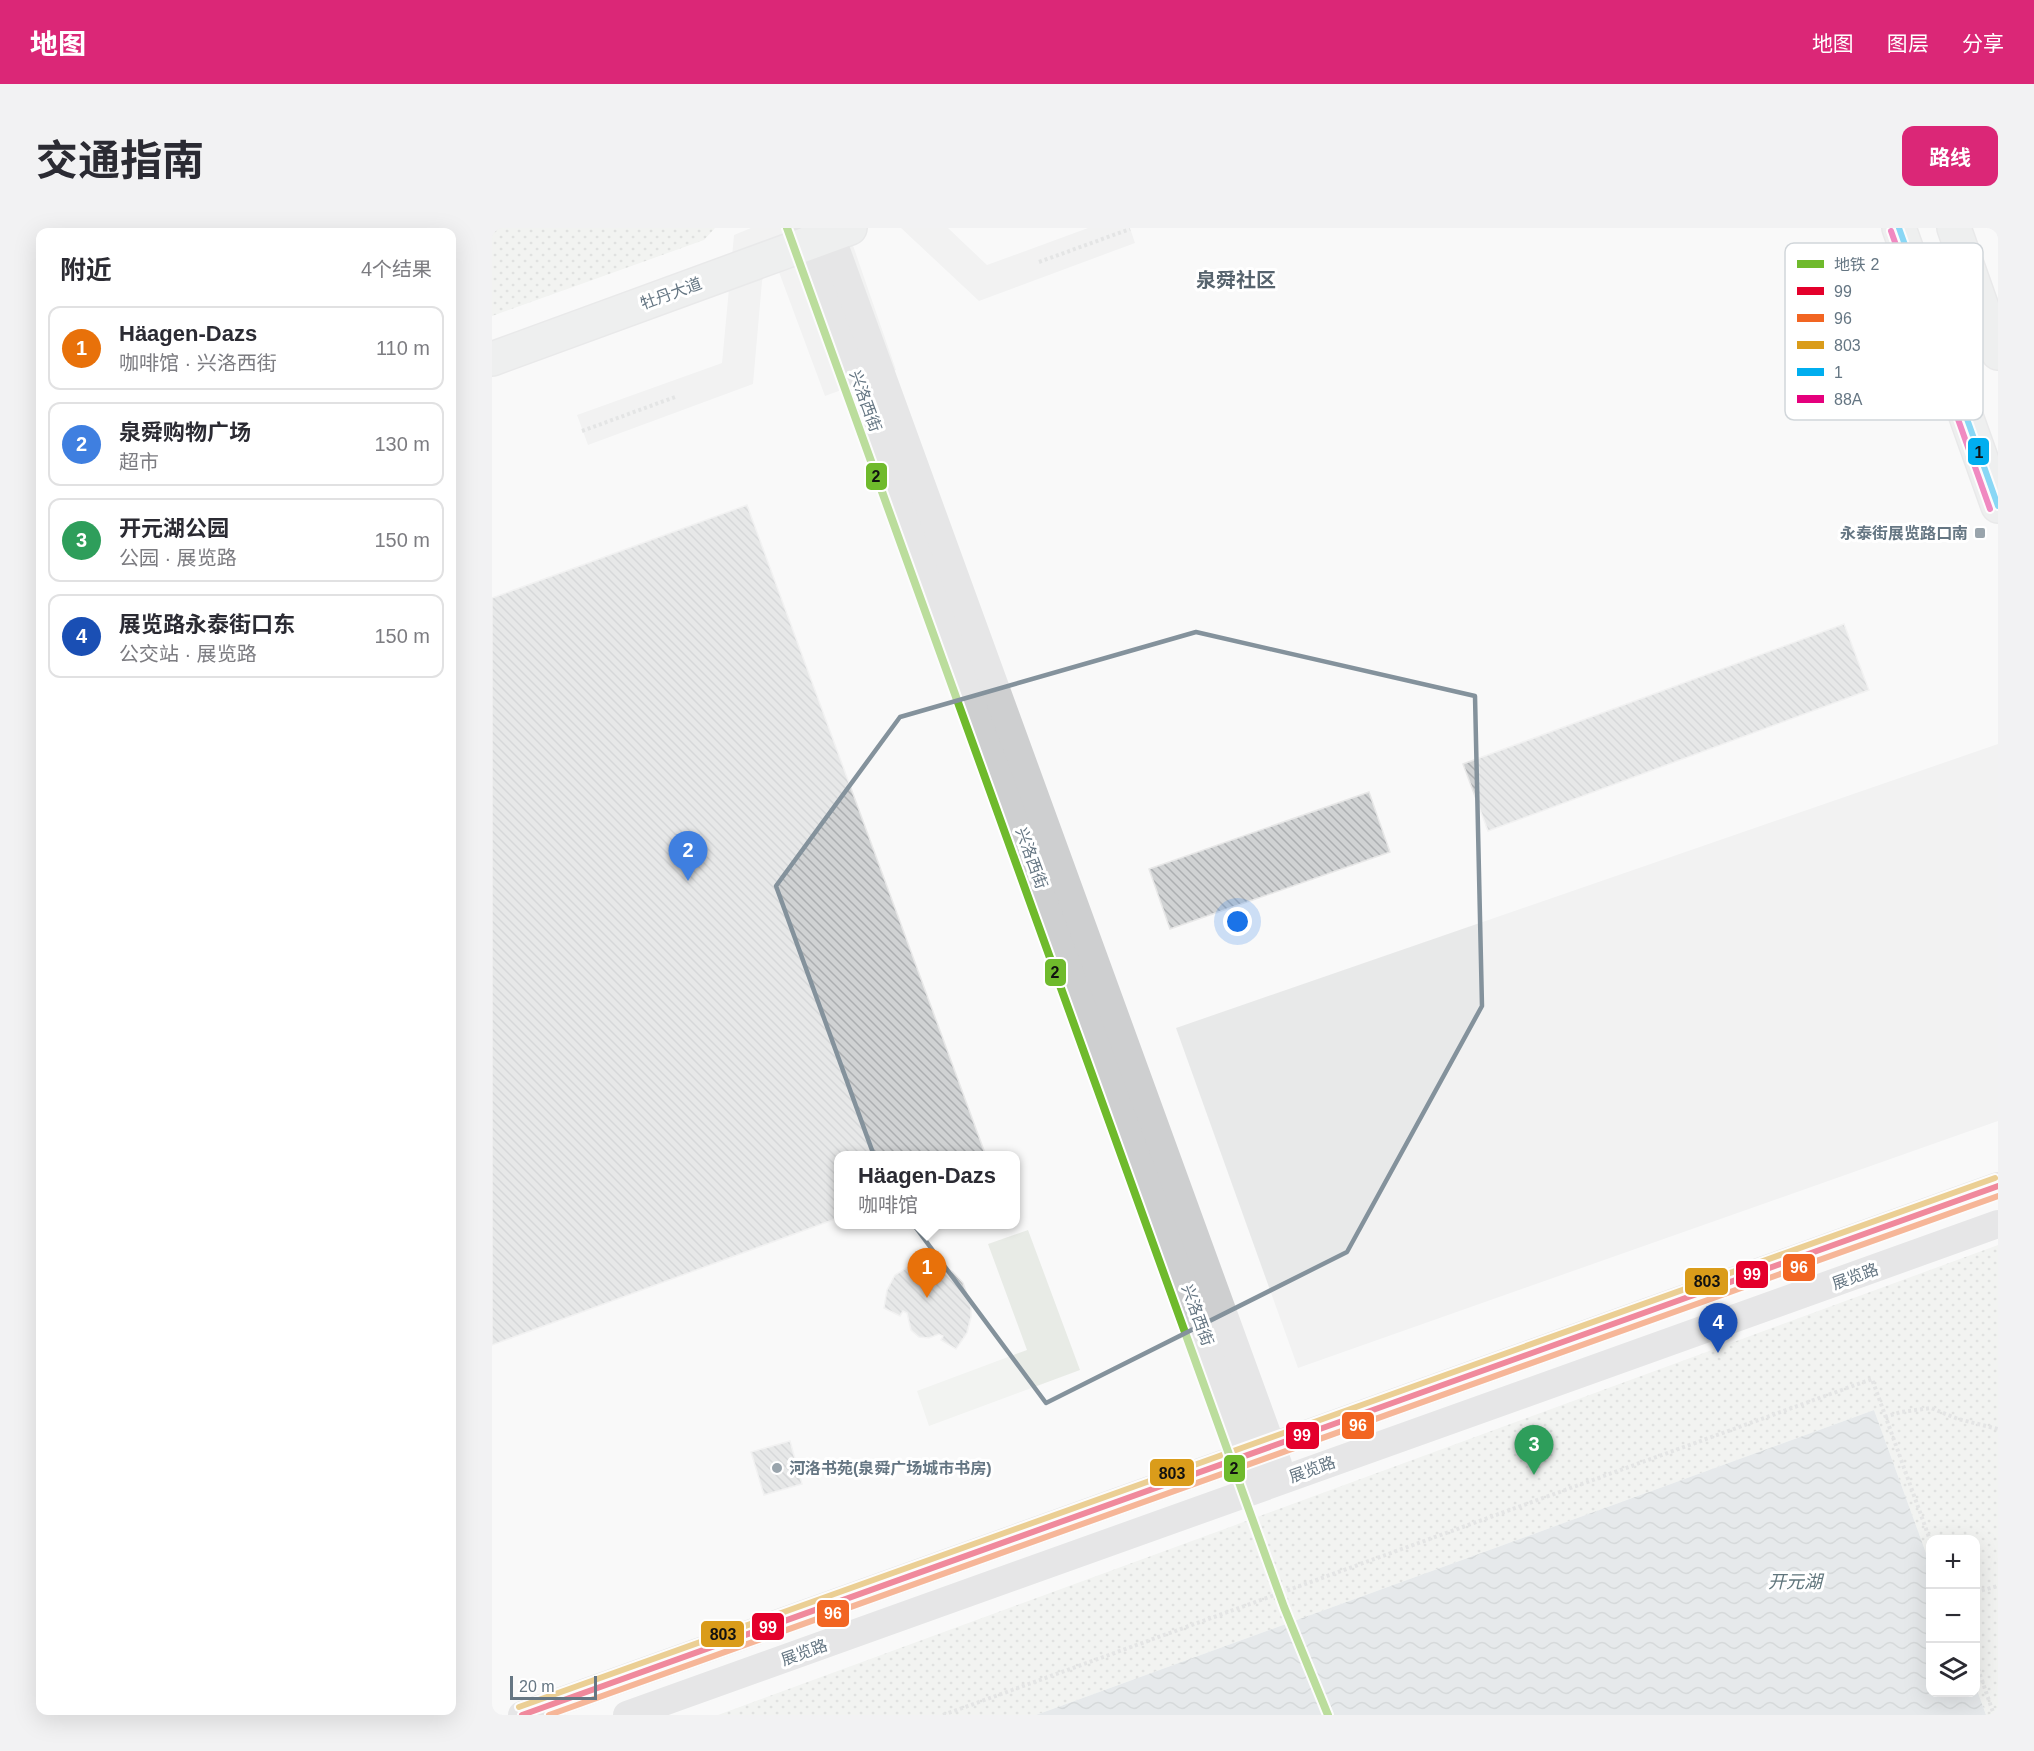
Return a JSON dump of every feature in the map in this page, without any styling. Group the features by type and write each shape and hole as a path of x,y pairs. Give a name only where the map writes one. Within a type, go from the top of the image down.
{"main road":[{"path":"1899,228 1904,243"},
{"path":"1954,228 1959,243"},
{"name":"牡丹大道","path":"492,359 824,232"},
{"path":"1983,310 1998,353"},
{"path":"1967,420 1998,506"}],"street":[{"name":"兴洛西街","path":"824,232 1272,1484"},
{"path":"522,1715 1998,1186"},
{"name":"展览路","path":"627,1715 1998,1224"}],"path":[{"path":"1039,262 1130,229"},
{"path":"582,431 675,396"},
{"path":"943,1715 1872,1379 1928,1535"},
{"path":"1886,1417 1901,1412 1931,1408 1958,1419 1998,1429"},
{"path":"1980,1591 1998,1586"},
{"path":"1980,1675 1994,1715"}],"highlighted area":[{"path":"1196,632 1475,696 1482,1006 1347,1252 1046,1403 885,1186 776,886 900,717"}],"shaded area":[{"path":"492,228 715,228 704,240 492,316"},
{"path":"751,228 847,228 896,370 825,396 773,256 764,259 753,384 588,445 577,415 722,363 734,235"},
{"path":"901,228 948,228 987,265 1088,228 1130,228 1135,243 979,301"},
{"path":"1998,744 1998,1121 1298,1368 1176,1028"},
{"path":"1028,1230 1080,1370 929,1426 917,1391 1027,1350 988,1244"},
{"path":"1998,1245 1998,1715 1986,1715 1980,1697 1980,1535 1926,1535 1926,1553 1874,1410 1036,1715 718,1715"}],"water":[{"name":"开元湖","path":"1874,1410 1926,1553 1926,1697 1980,1697 1986,1715 1036,1715"}],"building":[{"path":"747,505 984,1151 834,1151 834,1219 492,1345 492,598"},
{"path":"1844,624 1869,690 1488,831 1463,764"},
{"path":"1369,792 1390,852 1170,929 1149,869"},
{"path":"927,1261 940,1264 953,1272 963,1283 971,1306 967,1333 956,1349 941,1340 943,1336 939,1334 929,1338 919,1337 911,1330 907,1313 903,1311 900,1316 884,1308 887,1290 895,1275 911,1265"},
{"name":"河洛书苑(泉舜广场城市书房)","path":"790,1441 802,1484 764,1495 751,1452"}],"metro line":[{"name":"2","path":"787,228 1284,1607 1328,1715"}],"transit line":[{"name":"1","path":"1899,228 1904,243"},
{"name":"88A","path":"1891,231 1895,243"},
{"name":"88A","path":"1958,420 1990,509"},
{"name":"1","path":"1967,420 1998,506"},
{"name":"803","path":"519,1707 1995,1178"},
{"name":"99","path":"522,1715 1998,1186"},
{"name":"96","path":"549,1715 1998,1196"}],"place":[{"name":"永泰街展览路口南","path":"1980,533"},
{"name":"泉舜购物广场","path":"688,881"},
{"name":"Häagen-Dazs","path":"927,1298"},
{"name":"展览路永泰街口东","path":"1718,1353"},
{"name":"河洛书苑(泉舜广场城市书房)","path":"777,1468"},
{"name":"开元湖公园","path":"1534,1475"}],"district":[{"name":"泉舜社区","path":"1236,280"}]}
